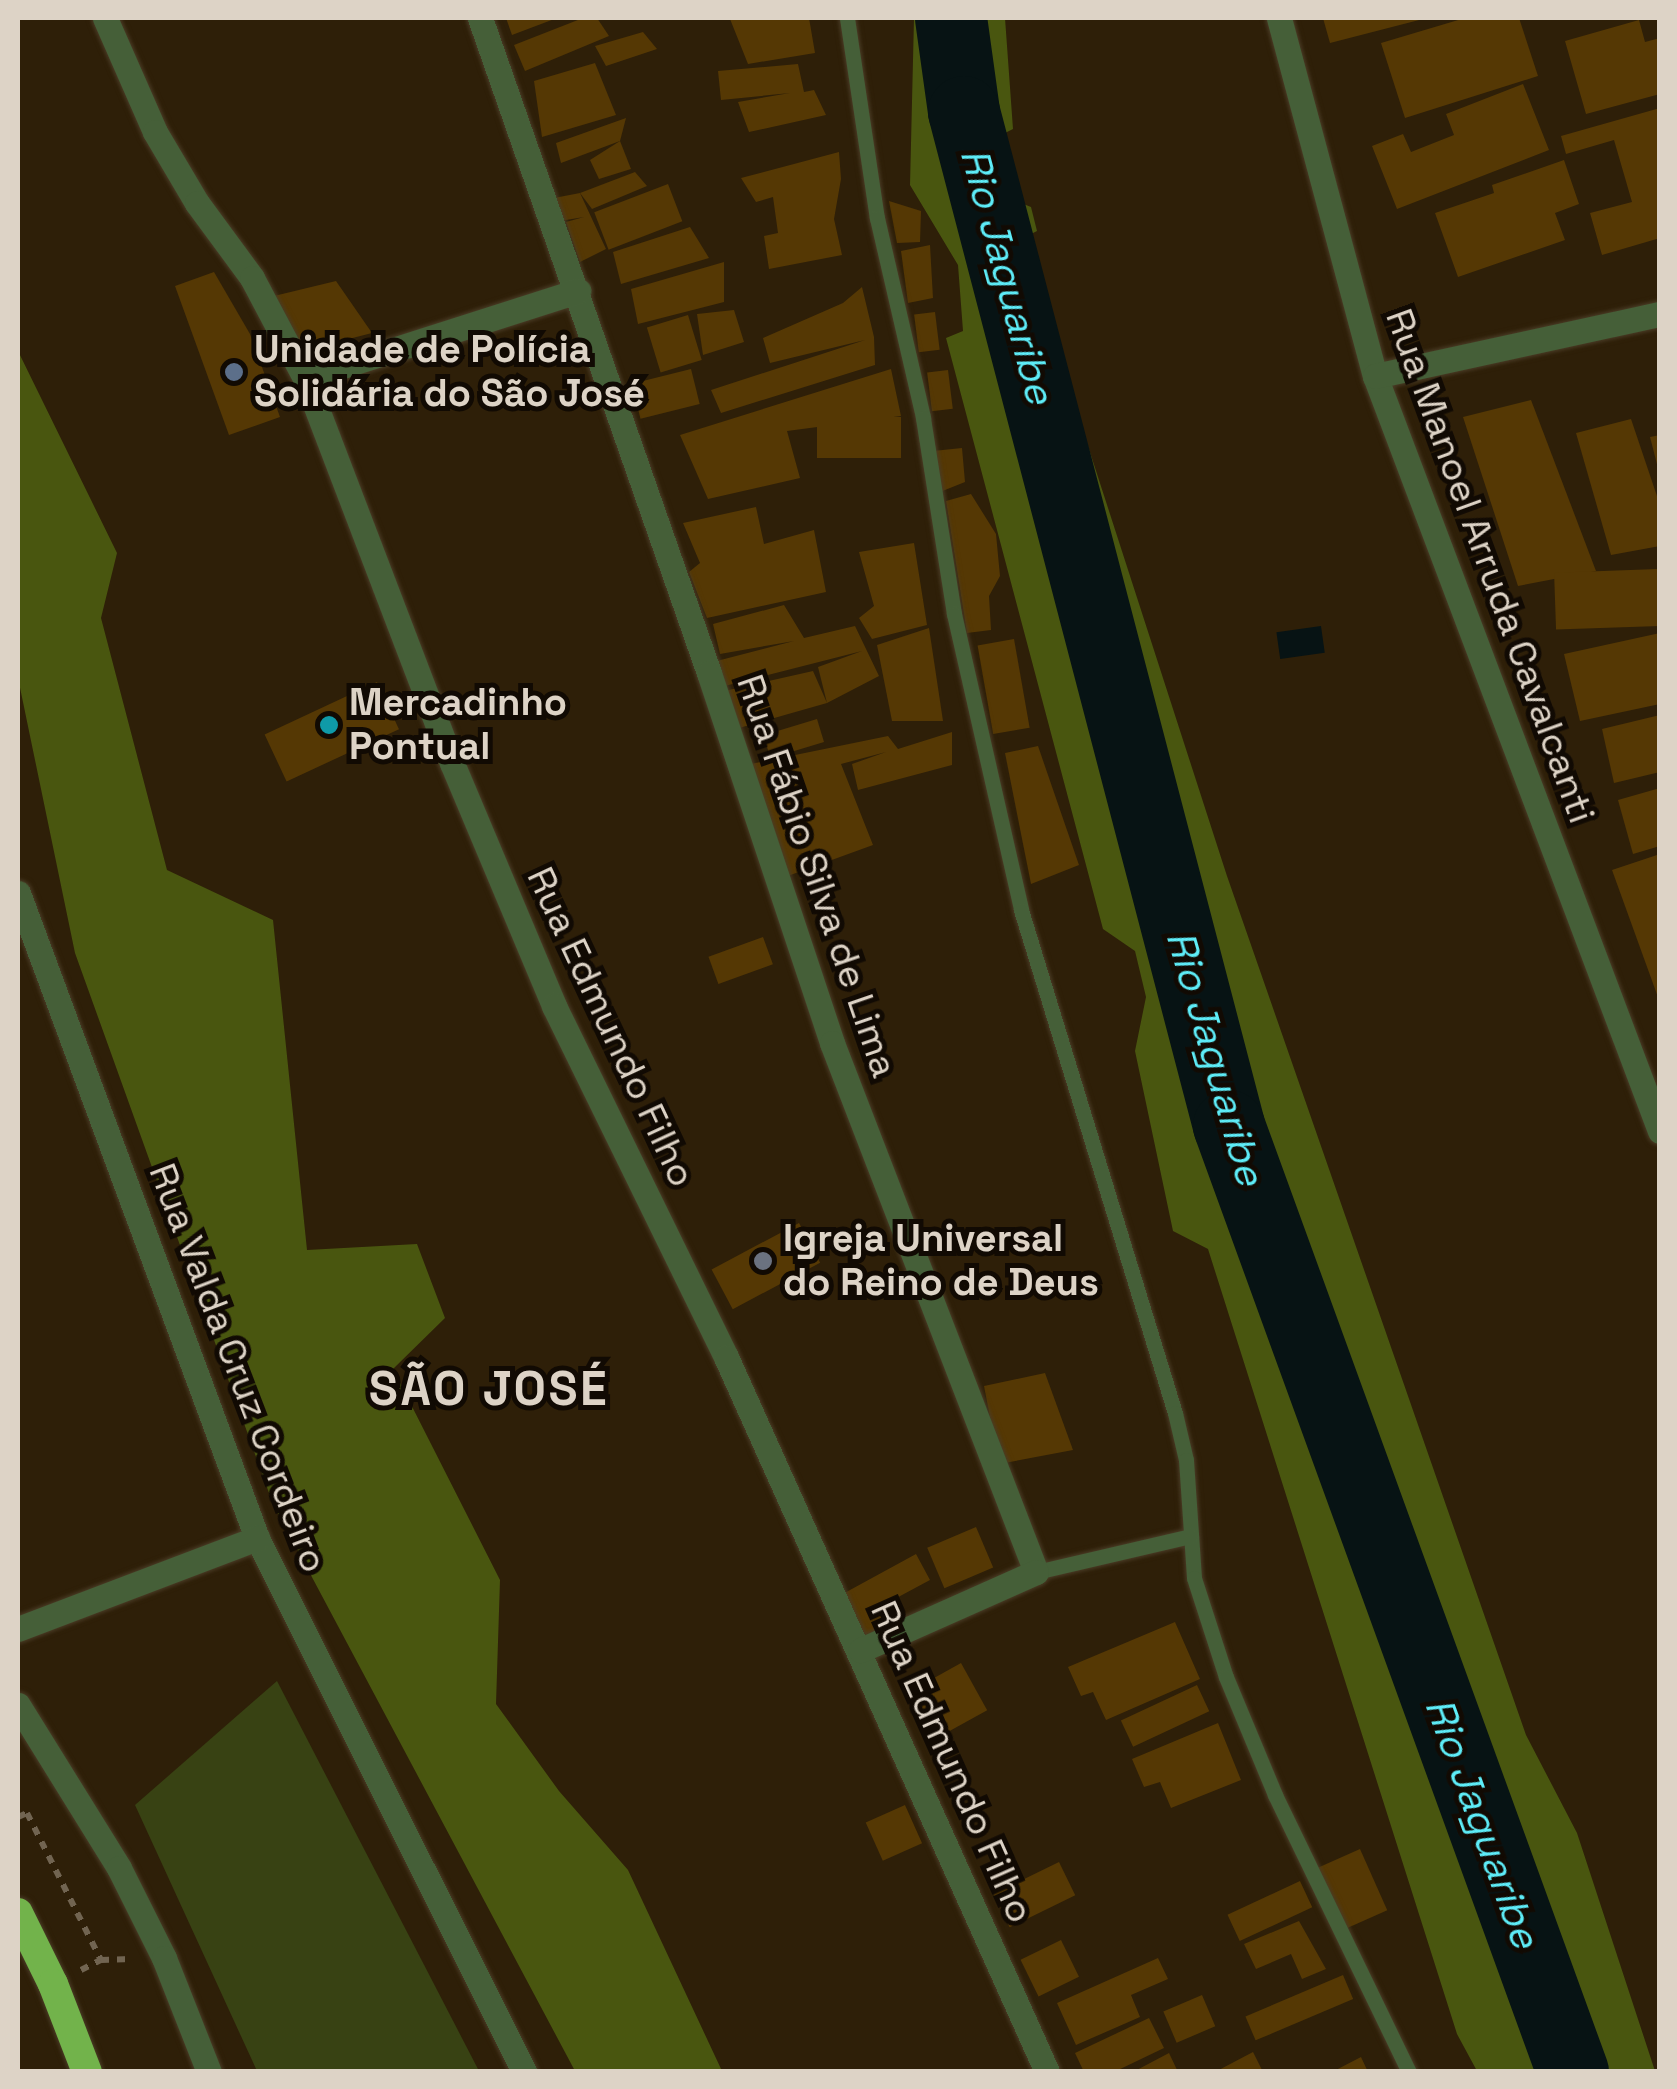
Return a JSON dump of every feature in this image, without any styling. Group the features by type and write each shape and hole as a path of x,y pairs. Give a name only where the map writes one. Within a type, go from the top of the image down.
{"highway":[{"path":"18,1913 53,1984 87,2072"}],"street":[{"name":"Rua Edmundo Filho","path":"105,18 155,132 197,204 252,278 305,378 452,763 554,1006 726,1357 861,1650 1047,2072"},
{"name":"Rua Fábio Silva de Lima","path":"480,18 578,291 613,405 709,673 832,1043 1036,1572"},
{"name":"Rua Manoel Arruda Cavalcanti","path":"1279,18 1375,376 1648,1069 1660,1131"},
{"path":"305,378 578,291"},
{"path":"1375,376 1660,314"},
{"name":"Rua Valda Cruz Cordeiro","path":"18,893 26,936 257,1538 524,2072"},
{"path":"18,1628 257,1538"},
{"path":"861,1650 1036,1572"},
{"path":"18,1705 119,1868 164,1958 209,2072"}],"lane":[{"path":"848,18 877,218 924,418 963,653 1021,910 1175,1413 1186,1460 1194,1578 1226,1677 1275,1795 1409,2072"},
{"path":"1036,1572 1191,1536"}],"path":[{"path":"18,1817 27,1813 102,1960"},
{"path":"53,1984 102,1960 164,1958"}],"green space":[{"path":"914,18 1005,18 1013,129 995,138 998,194 1031,207 1037,231 1023,238 1034,279 1227,876 1526,1735 1577,1833 1655,2071 1477,2071 1457,2034 1208,1249 1173,1231 1135,1051 1146,997 1135,951 1103,929 946,338 963,331 958,265 910,185"},
{"path":"18,351 117,553 101,618 167,870 273,920 307,1250 417,1244 445,1318 393,1369 500,1580 496,1704 559,1791 628,1870 722,2071 575,2071 273,1504 75,953 18,678"},
{"path":"277,1681 479,2071 257,2071 135,1805"}],"shaded area":[{"path":"1321,626 1325,653 1280,659 1276,632"}],"building":[{"path":"506,18 557,18 512,35"},
{"path":"583,18 597,18 609,36 525,71 514,45"},
{"path":"809,18 815,53 748,64 730,19"},
{"path":"1323,18 1423,18 1423,19 1330,43"},
{"path":"1465,18 1519,18 1538,76 1405,118 1381,43"},
{"path":"1639,20 1645,42 1660,38 1660,94 1586,114 1565,41"},
{"path":"643,32 657,49 606,66 595,46"},
{"path":"595,63 616,115 542,137 534,81"},
{"path":"798,64 804,92 814,90 826,115 749,132 738,102 790,93 721,100 718,71"},
{"path":"1523,84 1549,150 1397,209 1372,146 1403,134 1411,152 1454,135 1446,114"},
{"path":"1660,108 1660,238 1602,255 1590,213 1632,202 1614,140 1566,154 1561,136"},
{"path":"626,118 620,141 561,163 556,143"},
{"path":"620,141 631,169 599,179 590,160"},
{"path":"839,152 841,179 834,219 842,255 769,269 764,236 778,233 773,197 756,202 741,178"},
{"path":"1564,160 1579,204 1555,213 1565,240 1458,277 1435,213 1494,193 1492,185"},
{"path":"635,172 647,186 592,209 580,193"},
{"path":"668,184 682,221 609,250 594,212"},
{"path":"580,193 606,249 580,262 566,222 584,217 560,221 554,198"},
{"path":"889,201 921,211 920,242 897,243"},
{"path":"690,227 709,258 621,284 613,252"},
{"path":"930,245 933,298 908,303 901,251"},
{"path":"724,262 724,302 638,324 631,289"},
{"name":"Unidade de Polícia Solidária do São José","path":"214,272 250,334 280,417 229,435 175,286"},
{"path":"336,281 372,333 302,351 274,296"},
{"path":"862,287 874,337 875,365 721,413 711,390 865,340 770,363 763,338 843,303"},
{"path":"734,310 744,342 703,355 697,314"},
{"path":"935,312 940,350 919,352 914,315"},
{"path":"688,315 702,360 661,373 647,328"},
{"path":"691,369 700,404 641,419 632,384"},
{"path":"891,369 901,416 787,431 800,478 708,499 680,435"},
{"path":"948,370 953,409 932,411 927,373"},
{"path":"1531,400 1596,571 1518,586 1463,417"},
{"path":"817,417 901,417 901,458 817,458"},
{"path":"1631,419 1660,505 1660,546 1611,555 1576,433"},
{"path":"1660,435 1660,468 1658,468 1650,437"},
{"path":"962,448 965,482 940,492 933,451"},
{"path":"971,494 996,534 1000,576 989,596 991,630 967,633 946,501"},
{"path":"756,507 764,544 814,530 826,592 707,618 689,572 700,563 683,523"},
{"path":"914,543 927,625 872,639 859,618 874,606 859,552"},
{"path":"1658,569 1660,626 1556,630 1554,573"},
{"path":"784,605 804,638 855,626 879,676 827,703 818,667 862,651 717,688 709,663 794,641 720,654 713,624"},
{"path":"929,628 943,721 892,721 877,645"},
{"path":"1660,633 1660,704 1580,721 1564,654"},
{"path":"1014,639 1030,728 993,734 978,645"},
{"path":"813,671 827,703 732,730 720,692"},
{"name":"Mercadinho Pontual","path":"377,682 399,729 287,782 265,734"},
{"path":"1660,715 1660,772 1614,783 1602,729"},
{"path":"817,719 824,742 770,758 763,735"},
{"path":"952,732 952,765 858,790 852,764 886,752 841,764 873,845 785,877 741,766 888,736 898,749"},
{"path":"1038,746 1079,865 1031,884 1005,753"},
{"path":"1660,788 1660,846 1633,854 1618,800"},
{"path":"1660,854 1660,1000 1659,1000 1612,870"},
{"path":"763,937 773,964 718,984 708,957"},
{"name":"Igreja Universal do Reino de Deus","path":"799,1223 820,1263 733,1309 712,1269"},
{"path":"1045,1373 1073,1450 999,1464 984,1386"},
{"path":"976,1527 993,1568 944,1588 927,1548"},
{"path":"916,1554 930,1580 889,1602 900,1620 863,1640 839,1596"},
{"path":"1175,1622 1200,1679 1106,1720 1093,1692 1081,1696 1068,1667"},
{"path":"961,1663 987,1710 937,1738 911,1691"},
{"path":"1197,1685 1209,1711 1133,1747 1121,1720"},
{"path":"1218,1723 1241,1780 1171,1808 1160,1782 1144,1787 1132,1759"},
{"path":"905,1805 922,1843 883,1861 866,1822"},
{"path":"1360,1849 1387,1910 1343,1930 1316,1869"},
{"path":"1059,1862 1075,1895 1010,1927 993,1894"},
{"path":"1300,1881 1312,1907 1240,1941 1227,1915"},
{"path":"1299,1921 1326,1969 1302,1979 1291,1954 1256,1969 1244,1944"},
{"path":"1061,1940 1079,1977 1039,1997 1021,1960"},
{"path":"1158,1958 1168,1979 1131,1995 1140,2017 1076,2045 1057,2003"},
{"path":"1343,1975 1353,1999 1256,2040 1245,2016"},
{"path":"1202,1995 1215,2026 1177,2043 1163,2011"},
{"path":"1149,2018 1164,2048 1114,2072 1084,2072 1075,2053"},
{"path":"1253,2052 1263,2072 1215,2072"},
{"path":"1169,2053 1178,2072 1133,2072"},
{"path":"1361,2057 1368,2072 1332,2072"}],"waterway":[{"name":"Rio Jaguaribe","path":"951,18 964,112 1229,1126 1573,2072"}],"place":[{"name":"Unidade de Polícia Solidária do São José","path":"234,372"},
{"name":"Mercadinho Pontual","path":"329,725"},
{"name":"Igreja Universal do Reino de Deus","path":"763,1261"}],"district":[{"name":"SÃO JOSÉ","path":"489,1389"}]}
